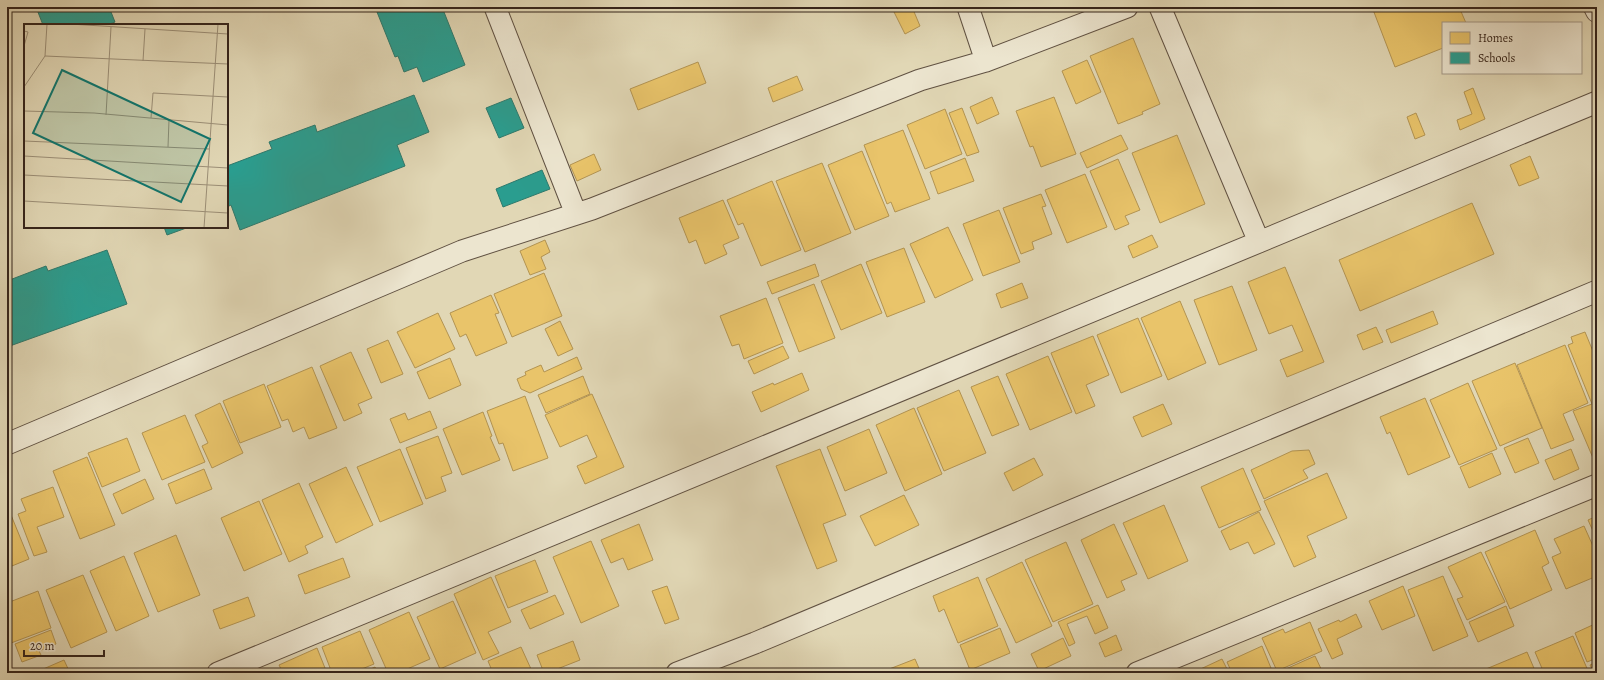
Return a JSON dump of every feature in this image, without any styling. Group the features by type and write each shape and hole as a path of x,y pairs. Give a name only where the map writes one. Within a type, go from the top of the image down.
{"street":[{"path":"495,7 576,214"},
{"path":"968,7 986,61"},
{"path":"7,444 462,251 576,214 920,80 986,61 1127,7"},
{"path":"1160,7 1259,242"},
{"path":"1595,7 1597,11"},
{"path":"218,673 1597,102"},
{"path":"677,673 762,640 1597,291"},
{"path":"1137,673 1597,485"}],"building: Homes":[{"path":"912,7 920,26 905,34 892,8"},
{"path":"1372,7 1459,7 1466,22 1442,22 1442,48 1395,67"},
{"path":"1133,38 1160,104 1142,112 1143,114 1118,124 1090,56"},
{"path":"1087,60 1101,92 1076,104 1062,71"},
{"path":"698,62 706,83 638,110 630,89"},
{"path":"797,76 803,90 773,102 768,88"},
{"path":"1473,88 1485,119 1460,130 1457,120 1472,114 1464,92"},
{"path":"992,97 999,114 977,124 970,107"},
{"path":"1054,97 1076,154 1041,167 1033,146 1030,147 1016,111"},
{"path":"962,108 979,152 967,156 949,113"},
{"path":"945,109 962,154 925,169 907,125"},
{"path":"1416,113 1425,135 1415,139 1407,117"},
{"path":"903,130 930,199 895,212 891,202 887,204 864,145"},
{"path":"1121,135 1128,149 1087,168 1080,153"},
{"path":"1177,135 1205,204 1160,223 1132,153"},
{"path":"862,151 889,216 855,230 828,165"},
{"path":"594,154 601,170 577,181 570,165"},
{"path":"1530,156 1539,178 1519,186 1510,165"},
{"path":"965,158 974,181 938,194 930,172"},
{"path":"1118,159 1140,210 1125,216 1129,224 1115,230 1090,171"},
{"path":"822,163 851,233 805,252 776,181"},
{"path":"1085,174 1107,227 1067,243 1045,190"},
{"path":"772,181 801,250 761,266 743,223 738,225 727,200"},
{"path":"1041,194 1046,206 1042,207 1052,234 1032,242 1034,249 1021,254 1003,208"},
{"path":"723,200 739,238 723,245 727,254 705,264 696,240 689,243 679,218"},
{"path":"1472,203 1494,254 1360,311 1339,260"},
{"path":"999,210 1020,262 983,276 963,224"},
{"path":"948,227 973,280 935,298 910,244"},
{"path":"1152,235 1158,247 1133,258 1128,246"},
{"path":"545,240 550,252 541,257 546,269 530,275 520,251"},
{"path":"904,248 925,302 887,317 866,262"},
{"path":"815,264 819,276 772,294 767,282"},
{"path":"861,264 882,313 841,330 821,281"},
{"path":"1285,267 1324,362 1287,377 1280,360 1303,351 1292,325 1269,334 1248,282"},
{"path":"544,273 562,316 512,337 494,294"},
{"path":"1022,283 1028,298 1001,308 996,294"},
{"path":"814,284 835,338 799,352 778,298"},
{"path":"1232,286 1257,350 1219,365 1194,300"},
{"path":"491,295 499,313 495,314 507,343 476,356 466,334 460,337 450,313"},
{"path":"766,298 783,343 744,359 739,344 732,346 720,316"},
{"path":"1180,301 1206,363 1168,380 1141,318"},
{"path":"1433,311 1438,324 1391,343 1386,330"},
{"path":"438,313 455,349 415,368 397,332"},
{"path":"1138,318 1162,376 1121,393 1097,335"},
{"path":"560,321 573,349 558,356 545,329"},
{"path":"1376,327 1383,342 1363,350 1357,335"},
{"path":"1585,332 1597,361 1597,456 1593,458 1573,411 1592,404 1568,345 1573,343 1571,337"},
{"path":"1093,336 1109,375 1086,385 1095,406 1076,414 1051,353"},
{"path":"388,340 403,374 381,383 367,349"},
{"path":"1565,345 1588,403 1563,414 1574,440 1551,449 1517,365"},
{"path":"783,346 789,358 754,374 748,361"},
{"path":"351,352 372,398 358,404 362,413 344,421 320,366"},
{"path":"1048,356 1072,412 1030,430 1006,374"},
{"path":"577,357 582,369 530,393 521,389 517,379 526,375 525,372 541,365 544,372"},
{"path":"450,358 461,385 429,399 417,372"},
{"path":"1515,363 1542,428 1500,446 1472,381"},
{"path":"312,367 337,428 309,439 304,427 293,432 288,419 282,421 267,386"},
{"path":"802,373 809,390 761,412 752,392 773,383 774,385"},
{"path":"583,376 590,394 546,413 538,395"},
{"path":"998,376 1019,425 992,436 971,387"},
{"path":"1468,383 1497,449 1459,465 1430,400"},
{"path":"264,384 281,427 240,443 223,401"},
{"path":"959,390 986,453 944,471 917,408"},
{"path":"592,394 624,467 585,484 577,466 597,457 587,435 560,447 545,415"},
{"path":"525,396 548,458 513,471 503,443 499,444 487,411"},
{"path":"1425,398 1450,457 1408,475 1390,432 1387,434 1380,417"},
{"path":"220,403 243,453 212,468 202,446 208,443 195,415"},
{"path":"1163,404 1172,424 1142,437 1133,417"},
{"path":"914,408 942,474 905,491 876,425"},
{"path":"430,411 437,428 400,443 390,419 405,413 408,420"},
{"path":"483,412 492,436 490,437 500,460 462,475 443,429"},
{"path":"185,415 205,462 162,480 142,433"},
{"path":"869,429 887,473 845,491 827,447"},
{"path":"438,436 452,473 441,477 446,491 426,499 406,448"},
{"path":"127,438 140,471 102,487 88,453"},
{"path":"1528,438 1539,463 1515,473 1504,448"},
{"path":"400,449 423,504 380,522 357,467"},
{"path":"820,449 846,515 823,524 837,561 817,569 776,466"},
{"path":"1571,449 1579,469 1554,480 1545,460"},
{"path":"1309,450 1315,464 1303,470 1308,478 1264,499 1251,470 1292,451"},
{"path":"1492,453 1501,474 1469,488 1460,467"},
{"path":"87,457 115,525 80,539 53,471"},
{"path":"1034,458 1043,475 1013,491 1004,473"},
{"path":"346,467 373,525 336,543 309,484"},
{"path":"1243,468 1261,510 1219,528 1201,487"},
{"path":"204,469 212,489 176,504 168,484"},
{"path":"1327,473 1347,518 1307,536 1316,557 1294,567 1264,501"},
{"path":"145,479 154,499 122,514 113,494"},
{"path":"299,483 323,537 305,546 308,553 289,562 262,500"},
{"path":"53,487 64,517 37,527 47,552 34,556 18,514 26,511 21,499"},
{"path":"904,495 919,525 875,546 860,516"},
{"path":"259,501 282,554 244,571 221,518"},
{"path":"1164,505 1188,561 1148,579 1123,523"},
{"path":"1259,512 1275,544 1254,554 1248,542 1230,550 1221,531"},
{"path":"7,514 11,515 29,559 7,568"},
{"path":"1597,516 1597,540 1588,520"},
{"path":"639,524 653,560 628,570 623,558 611,563 601,540"},
{"path":"1114,524 1137,574 1121,581 1125,590 1107,598 1081,540"},
{"path":"1584,526 1597,555 1597,576 1566,589 1552,557 1561,553 1554,539"},
{"path":"1535,530 1549,563 1542,567 1552,590 1510,609 1485,552"},
{"path":"176,535 200,595 158,612 134,553"},
{"path":"591,541 619,606 581,623 553,557"},
{"path":"1066,542 1093,604 1053,622 1025,560"},
{"path":"1481,552 1505,602 1467,620 1457,599 1463,597 1448,567"},
{"path":"124,556 149,616 116,631 90,571"},
{"path":"343,558 350,577 305,594 298,575"},
{"path":"535,560 548,592 508,608 495,576"},
{"path":"1022,562 1052,626 1016,643 986,579"},
{"path":"83,575 107,632 71,648 46,590"},
{"path":"1443,576 1468,636 1433,651 1408,590"},
{"path":"491,577 511,622 488,632 499,653 483,660 454,594"},
{"path":"978,577 998,626 958,643 944,609 939,612 933,596"},
{"path":"667,586 679,619 665,624 652,591"},
{"path":"1403,586 1415,616 1382,630 1369,601"},
{"path":"38,591 51,628 11,643 7,632 7,603"},
{"path":"555,595 564,614 530,629 521,610"},
{"path":"248,597 255,616 220,629 213,610"},
{"path":"453,601 476,653 440,669 417,617"},
{"path":"1098,605 1108,628 1095,634 1087,616 1067,624 1075,643 1069,646 1058,622"},
{"path":"1506,606 1514,626 1478,642 1469,622"},
{"path":"409,612 430,659 398,673 388,673 369,630"},
{"path":"1356,614 1362,627 1337,639 1343,654 1332,659 1318,629 1339,620 1340,622"},
{"path":"1310,622 1322,651 1277,671 1262,638 1283,629 1285,633"},
{"path":"1597,623 1597,658 1587,662 1575,633"},
{"path":"1000,628 1010,653 970,670 960,645"},
{"path":"51,630 56,644 39,651 41,655 22,662 15,644"},
{"path":"360,631 374,664 352,673 332,673 322,647"},
{"path":"1116,635 1122,650 1105,657 1099,643"},
{"path":"1573,636 1589,673 1544,673 1535,652"},
{"path":"1063,638 1071,656 1039,671 1031,654"},
{"path":"573,641 580,660 544,673 537,655"},
{"path":"1262,646 1273,673 1232,673 1227,662"},
{"path":"521,647 531,669 522,673 493,673 488,661"},
{"path":"317,648 327,673 283,673 279,665"},
{"path":"1527,652 1536,673 1488,673 1486,669"},
{"path":"1315,656 1323,673 1279,672"},
{"path":"915,659 921,673 879,673"},
{"path":"1222,659 1229,673 1192,673"},
{"path":"64,660 70,673 34,673"},
{"path":"1597,662 1597,673 1594,673 1590,665"},
{"path":"375,667 378,673 362,673"}],"building: Schools":[{"path":"36,7 109,7 115,22 110,24 43,24"},
{"path":"375,7 442,7 465,65 423,82 417,67 404,72 398,56 395,57"},
{"path":"414,95 429,132 397,145 405,166 240,230 231,205 228,206 228,166 272,149 269,142 315,125 317,132"},
{"path":"511,98 524,128 499,138 486,108"},
{"path":"542,170 550,189 503,207 496,189"},
{"path":"164,228 186,228 167,235"},
{"path":"107,250 127,304 7,347 7,281 46,266 48,271"}]}
